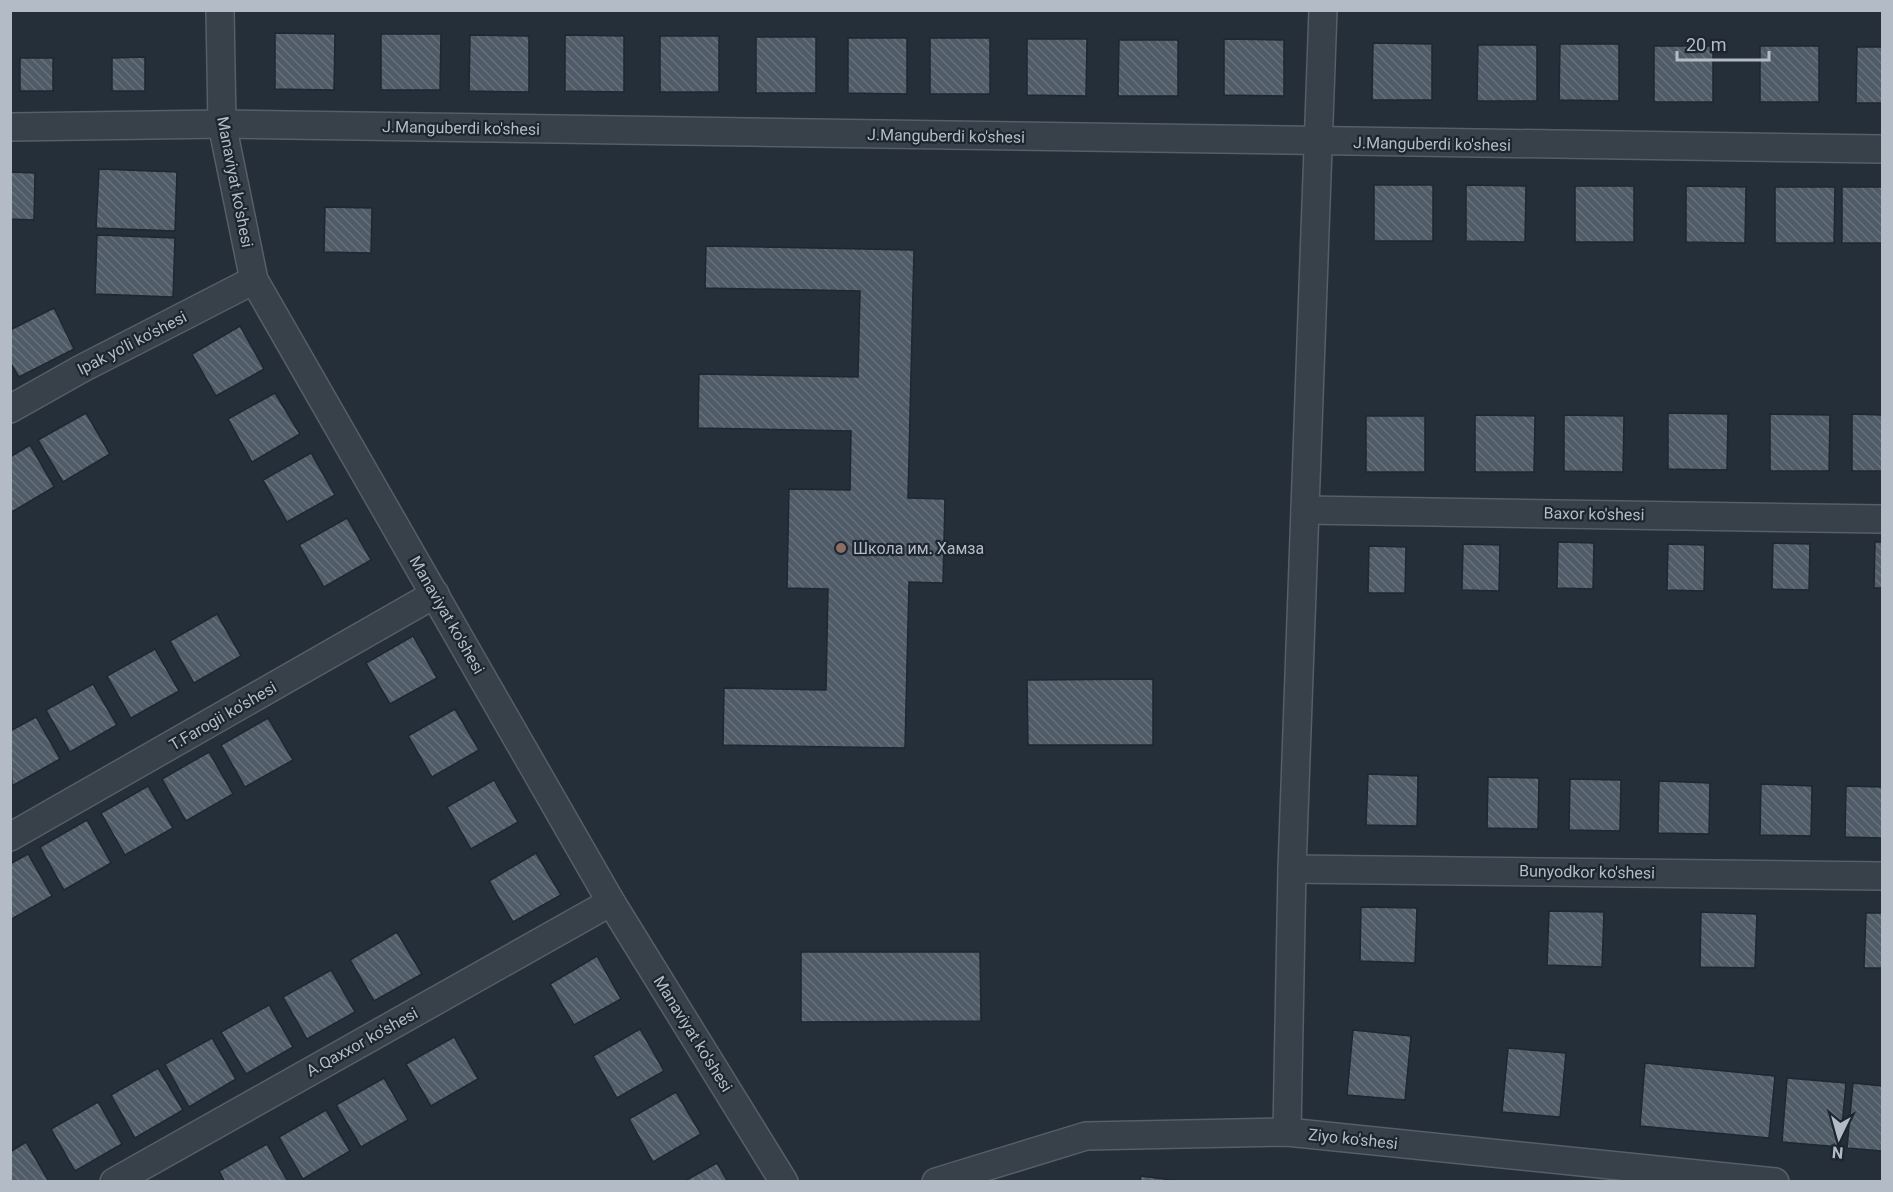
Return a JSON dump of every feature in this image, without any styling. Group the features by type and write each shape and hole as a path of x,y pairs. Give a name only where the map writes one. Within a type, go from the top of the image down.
{"street":[{"name":"Manaviyat ko'shesi","path":"220,10 222,124 254,280 611,902 784,1182"},
{"path":"1287,1132 1292,869 1323,10"},
{"name":"J.Manguberdi ko'shesi","path":"10,127 222,124 1882,149"},
{"name":"Ipak yo'li ko'shesi","path":"10,409 254,280"},
{"name":"Baxor ko'shesi","path":"1305,510 1882,519"},
{"name":"T.Farogii ko'shesi","path":"10,837 435,594"},
{"name":"Bunyodkor ko'shesi","path":"1292,869 1882,876"},
{"name":"A.Qaxxor ko'shesi","path":"114,1182 611,902"},
{"name":"Ziyo ko'shesi","path":"936,1182 1086,1136 1287,1132 1775,1182"}],"building":[{"path":"275,33 335,34 334,90 275,89"},
{"path":"381,34 441,34 440,90 381,90"},
{"path":"470,35 529,36 529,92 469,91"},
{"path":"565,35 624,36 624,92 565,91"},
{"path":"660,36 719,36 719,92 660,92"},
{"path":"756,37 816,37 816,93 756,93"},
{"path":"848,38 907,38 907,94 848,93"},
{"path":"930,38 990,38 990,94 930,94"},
{"path":"1027,39 1087,39 1086,96 1027,95"},
{"path":"1224,39 1284,40 1284,96 1224,95"},
{"path":"1119,40 1178,40 1178,96 1118,96"},
{"path":"1373,43 1432,44 1432,100 1372,100"},
{"path":"1560,44 1619,44 1619,101 1559,100"},
{"path":"1478,45 1537,45 1537,101 1477,101"},
{"path":"1654,46 1713,46 1713,102 1654,102"},
{"path":"1760,46 1819,46 1819,102 1760,102"},
{"path":"1857,47 1882,47 1882,103 1856,103"},
{"path":"145,57 145,91 112,91 112,58"},
{"path":"20,58 53,58 53,91 20,91"},
{"path":"99,169 177,172 175,231 96,228"},
{"path":"10,172 35,173 34,220 10,219"},
{"path":"1374,185 1433,185 1433,241 1374,241"},
{"path":"1466,185 1526,186 1525,242 1466,241"},
{"path":"1575,186 1634,186 1634,242 1575,242"},
{"path":"1686,186 1746,187 1745,243 1686,242"},
{"path":"1775,187 1835,187 1834,243 1775,243"},
{"path":"1842,187 1882,187 1882,243 1842,243"},
{"path":"325,207 372,208 371,253 324,252"},
{"path":"97,235 175,238 173,297 95,294"},
{"path":"706,246 914,250 908,498 945,499 943,583 909,582 905,748 723,745 724,688 826,690 828,589 787,588 789,489 850,490 851,431 698,428 699,374 858,377 860,291 705,288"},
{"path":"54,308 74,349 19,377 10,362 10,330"},
{"path":"240,326 264,369 216,396 192,354"},
{"path":"275,393 300,434 252,462 228,419"},
{"path":"86,413 110,454 63,482 38,440"},
{"path":"1668,413 1728,414 1727,470 1668,469"},
{"path":"1770,414 1830,415 1829,471 1770,471"},
{"path":"1852,414 1882,415 1882,471 1852,471"},
{"path":"1475,415 1535,416 1534,472 1475,472"},
{"path":"1564,415 1624,416 1623,472 1564,471"},
{"path":"1366,416 1425,416 1425,472 1366,472"},
{"path":"30,445 54,487 10,513 10,457"},
{"path":"311,453 335,495 287,522 263,480"},
{"path":"347,518 371,560 324,587 299,545"},
{"path":"1558,542 1594,543 1593,589 1557,588"},
{"path":"1875,542 1882,542 1882,588 1874,588"},
{"path":"1773,543 1810,544 1809,590 1772,589"},
{"path":"1463,544 1500,545 1499,591 1462,590"},
{"path":"1668,544 1705,545 1704,591 1667,590"},
{"path":"1369,546 1406,547 1405,593 1368,593"},
{"path":"217,614 241,656 194,683 170,641"},
{"path":"413,636 437,678 390,704 366,663"},
{"path":"155,649 179,691 131,718 107,676"},
{"path":"1153,679 1153,745 1028,745 1027,680"},
{"path":"93,684 117,725 70,752 46,710"},
{"path":"455,709 479,750 432,777 408,736"},
{"path":"36,717 60,759 12,786 10,731"},
{"path":"268,718 293,760 245,787 221,745"},
{"path":"209,752 233,794 186,821 162,779"},
{"path":"1368,774 1418,776 1417,826 1366,825"},
{"path":"1488,777 1539,778 1538,829 1487,828"},
{"path":"1570,779 1621,780 1620,831 1569,830"},
{"path":"494,780 518,822 471,849 447,807"},
{"path":"1659,781 1710,783 1709,834 1658,833"},
{"path":"1761,784 1812,786 1811,836 1760,835"},
{"path":"148,786 173,828 125,855 101,813"},
{"path":"1846,786 1882,787 1882,838 1845,837"},
{"path":"87,820 111,863 64,890 40,847"},
{"path":"536,853 561,895 513,922 489,881"},
{"path":"28,854 52,896 10,920 10,864"},
{"path":"1361,907 1417,908 1415,963 1360,961"},
{"path":"1549,911 1604,912 1602,967 1547,965"},
{"path":"1701,912 1757,914 1755,968 1700,967"},
{"path":"1866,913 1882,913 1882,968 1864,968"},
{"path":"397,932 422,974 374,1001 350,960"},
{"path":"801,952 980,952 981,1021 801,1022"},
{"path":"597,956 621,999 574,1025 550,984"},
{"path":"331,970 355,1012 307,1039 283,997"},
{"path":"269,1005 293,1047 246,1074 221,1032"},
{"path":"640,1029 664,1071 617,1098 593,1056"},
{"path":"1353,1030 1411,1036 1405,1100 1347,1095"},
{"path":"454,1037 478,1079 431,1106 406,1064"},
{"path":"212,1038 236,1079 189,1107 165,1064"},
{"path":"1508,1048 1566,1053 1560,1117 1502,1112"},
{"path":"1645,1063 1775,1076 1769,1138 1640,1126"},
{"path":"158,1068 183,1110 135,1138 111,1095"},
{"path":"384,1078 408,1120 361,1147 336,1105"},
{"path":"1787,1078 1846,1083 1840,1147 1782,1142"},
{"path":"1853,1083 1882,1086 1882,1151 1847,1148"},
{"path":"676,1092 701,1134 653,1162 629,1119"},
{"path":"98,1102 122,1144 75,1171 51,1129"},
{"path":"326,1110 350,1151 303,1179 279,1137"},
{"path":"26,1142 49,1182 10,1182 10,1152"},
{"path":"267,1144 288,1182 225,1182 219,1171"},
{"path":"717,1163 728,1182 683,1182"},
{"path":"1141,1176 1186,1182 1140,1182"}],"place":[{"name":"Школа им. Хамза","path":"841,548"}]}
